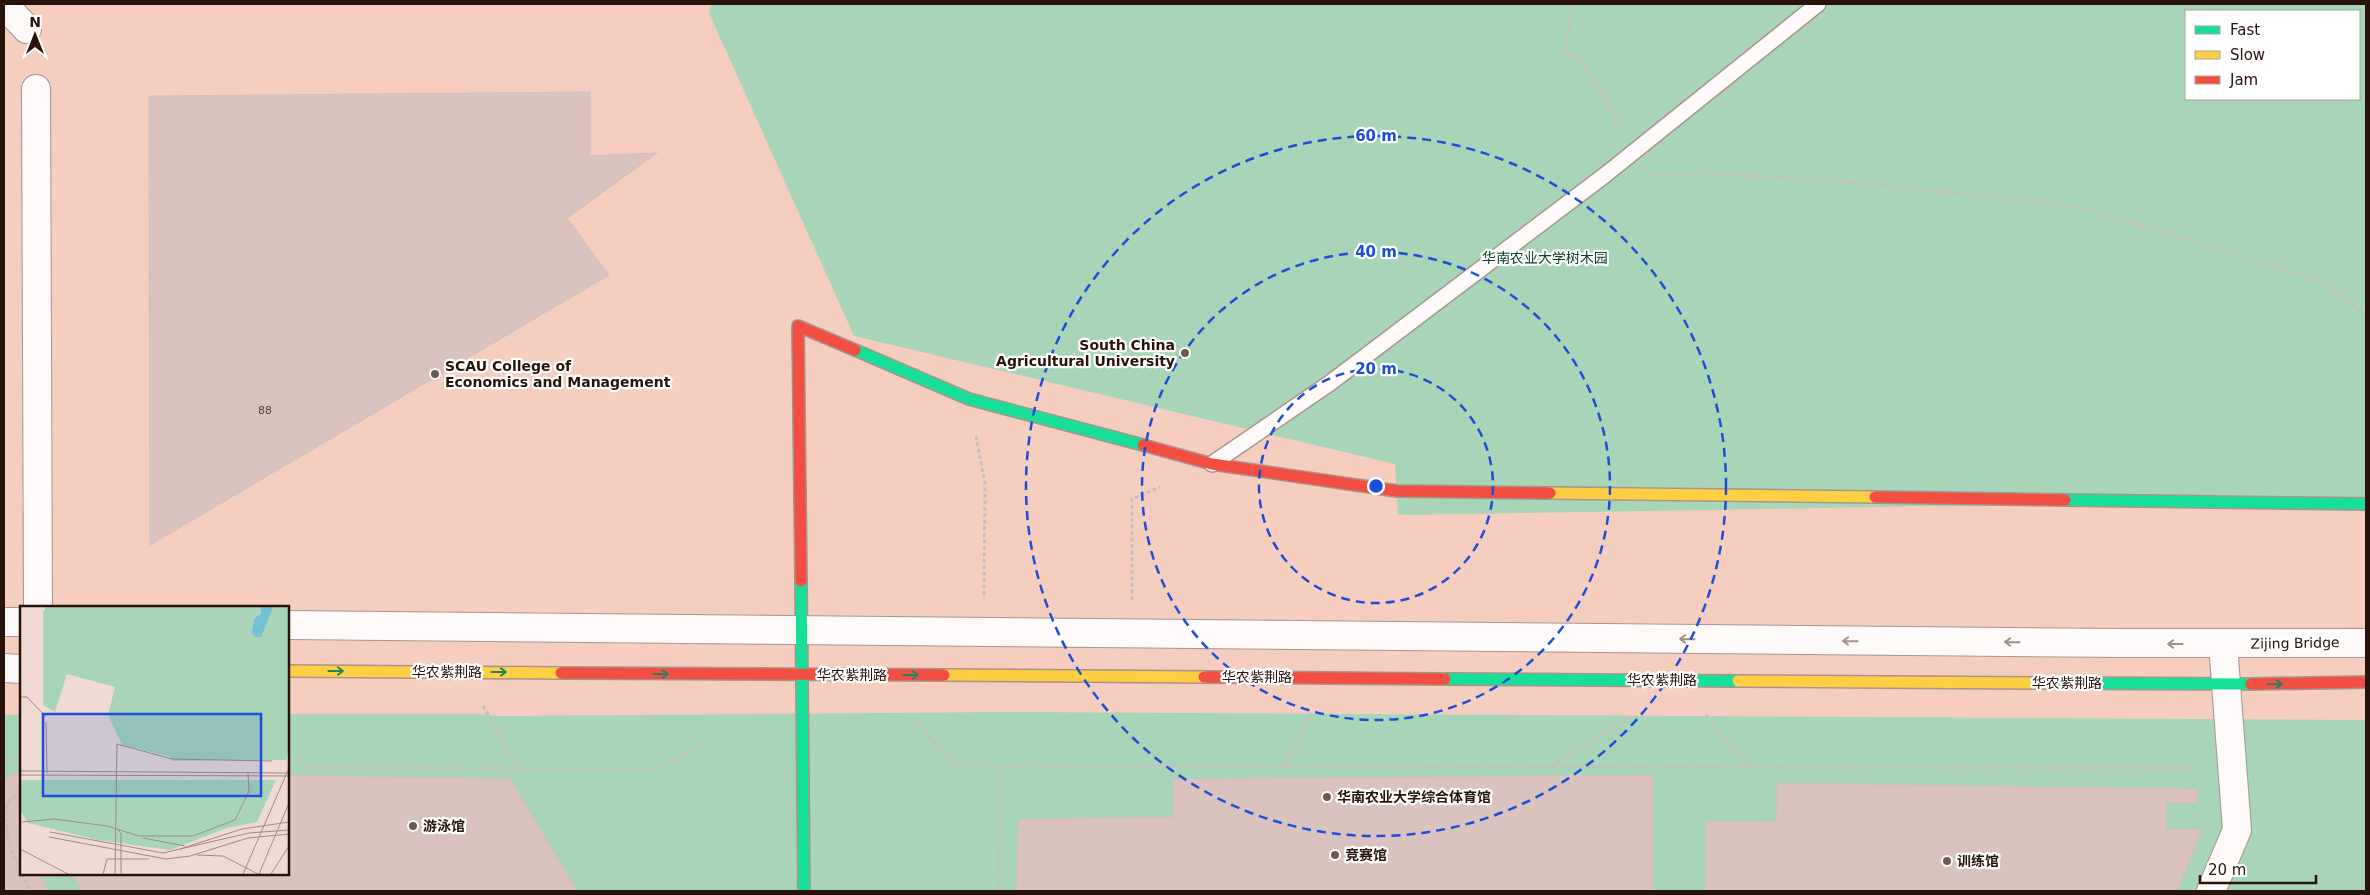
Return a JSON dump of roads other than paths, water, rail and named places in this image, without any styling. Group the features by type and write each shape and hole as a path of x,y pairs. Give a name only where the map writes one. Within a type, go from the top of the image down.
{"street":[{"path":"4,4 27,29"},
{"path":"36,89 38,606"},
{"path":"804,891 798,326 969,399 1212,464 1397,491 2366,504"},
{"path":"4,622 20,622"},
{"path":"289,624 2223,644 2237,830 2211,891"},
{"name":"Zijing Bridge","path":"2223,644 2366,643"},
{"path":"4,668 20,668"},
{"name":"华农紫荆路","path":"289,671 2226,684"},
{"path":"2226,684 2366,682"}],"lane":[{"path":"1212,464 1330,383 1605,175 1818,4"}],"place":[{"name":"South China Agricultural University","path":"1185,353"},
{"name":"SCAU College of Economics and Management","path":"435,374"},
{"name":"华南农业大学综合体育馆","path":"1327,797"},
{"name":"游泳馆","path":"413,826"},
{"name":"竞赛馆","path":"1335,855"},
{"name":"训练馆","path":"1947,861"}],"park label":[{"name":"华南农业大学树木园","path":"1545,258"}]}
